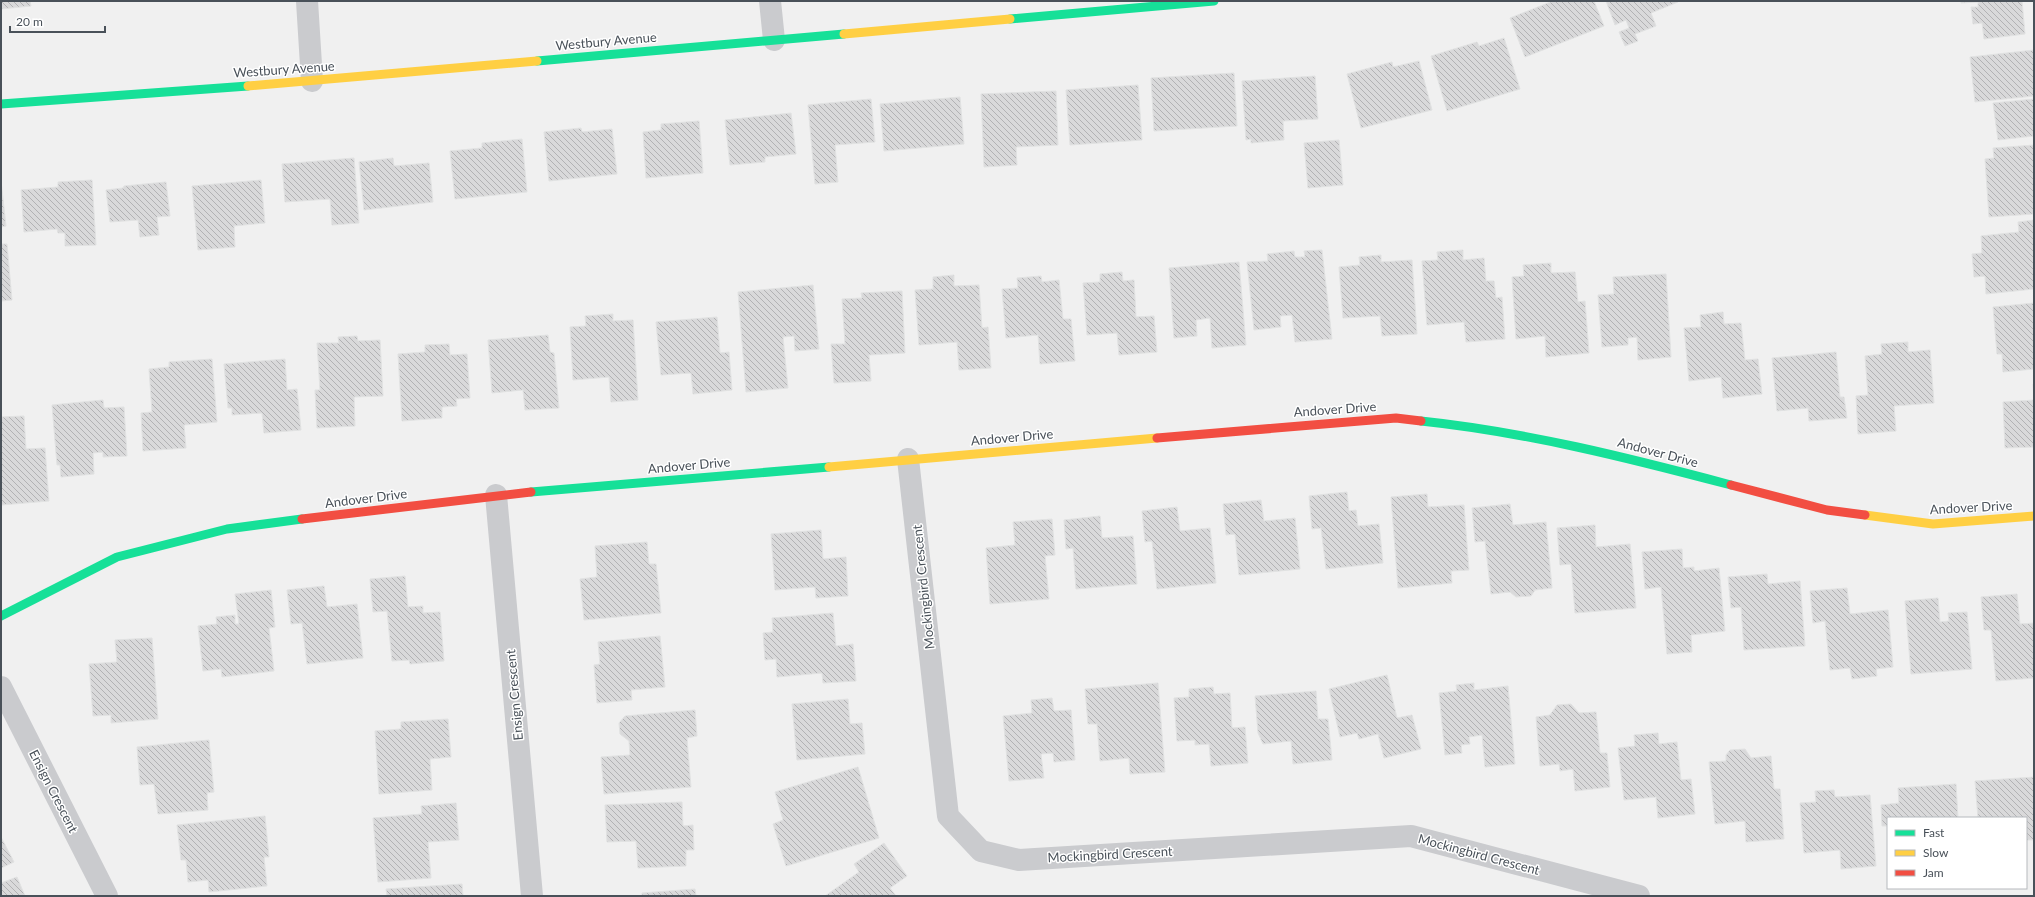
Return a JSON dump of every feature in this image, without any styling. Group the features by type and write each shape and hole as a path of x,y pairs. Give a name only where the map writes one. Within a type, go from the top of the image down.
{"street":[{"path":"307,1 312,81"},
{"path":"770,1 774,40"},
{"name":"Westbury Avenue","path":"1,104 312,81 1214,1"},
{"name":"Andover Drive","path":"1,616 117,556 227,529 496,495 1396,418 1460,425 1610,453 1827,510 1933,524 2034,516"},
{"name":"Mockingbird Crescent","path":"908,459 948,816 981,851 1019,860 1411,836 1639,896"},
{"name":"Ensign Crescent","path":"496,495 532,896"},
{"name":"Ensign Crescent","path":"1,687 107,896"}],"building":[{"path":"1,1 30,1 31,6 1,9"},
{"path":"1553,1 1594,1 1604,26 1525,57 1510,18"},
{"path":"1606,1 1678,2 1651,13 1656,26 1635,34 1638,41 1625,46 1619,32 1629,28 1626,20 1615,25"},
{"path":"1961,1 2022,1 2025,34 1984,39 1982,23 1973,24 1971,7 1978,7 1978,2 1961,3"},
{"path":"1504,38 1520,89 1447,111 1431,56 1477,42 1479,46"},
{"path":"2034,50 2034,96 1975,102 1970,57"},
{"path":"1419,61 1432,110 1361,128 1347,74 1392,62 1393,67"},
{"path":"1234,73 1237,126 1154,131 1151,78"},
{"path":"1315,76 1318,119 1283,121 1284,140 1251,143 1251,139 1246,140 1242,81"},
{"path":"1138,85 1142,140 1070,145 1066,90"},
{"path":"1056,91 1058,145 1016,147 1017,165 984,167 981,94"},
{"path":"960,97 964,144 884,151 880,104"},
{"path":"871,99 875,142 835,145 838,182 815,184 808,105"},
{"path":"2034,99 2034,136 1998,140 1993,103"},
{"path":"791,113 796,154 765,157 765,162 730,165 725,120"},
{"path":"699,121 703,173 646,178 643,132 661,130 661,124"},
{"path":"581,128 582,132 612,129 617,174 549,181 544,132"},
{"path":"522,139 527,192 455,199 450,151 482,148 482,143"},
{"path":"1339,140 1343,185 1308,188 1304,143"},
{"path":"2034,145 2034,214 1989,217 1985,159 1994,158 1993,148"},
{"path":"354,158 359,223 332,225 330,199 285,202 282,164"},
{"path":"393,158 394,166 429,163 433,202 364,210 359,162"},
{"path":"92,180 96,245 65,246 65,233 58,233 57,229 24,232 21,190 58,187 58,182"},
{"path":"261,180 265,223 234,226 235,247 198,250 192,186"},
{"path":"1,181 6,226 1,227"},
{"path":"166,182 170,216 157,217 159,235 140,237 138,220 110,222 106,190 123,188 124,186"},
{"path":"2034,220 2034,289 1986,294 1985,276 1974,277 1972,254 1982,253 1981,236 2019,232 2018,222"},
{"path":"1,244 7,244 12,300 1,301"},
{"path":"1322,250 1332,339 1295,342 1292,315 1280,316 1281,327 1254,330 1247,262 1268,261 1267,254 1294,251 1295,257 1305,257 1304,251"},
{"path":"1463,250 1463,260 1484,258 1486,281 1494,281 1496,298 1502,297 1505,339 1466,342 1464,322 1427,325 1422,261 1438,260 1437,252"},
{"path":"1381,255 1381,262 1412,260 1417,334 1382,336 1380,316 1343,318 1339,267 1360,265 1359,257"},
{"path":"1239,262 1246,345 1212,348 1210,318 1196,320 1197,336 1174,338 1169,268"},
{"path":"1551,263 1551,273 1575,272 1578,302 1585,301 1589,353 1546,357 1545,336 1516,339 1512,277 1524,276 1523,265"},
{"path":"1122,272 1123,281 1134,280 1136,317 1154,316 1157,352 1119,355 1117,333 1087,335 1083,283 1100,282 1100,274"},
{"path":"1666,274 1671,357 1638,360 1637,337 1628,338 1628,345 1602,347 1598,295 1614,294 1613,277"},
{"path":"954,275 954,286 979,285 982,328 988,327 991,368 959,370 957,342 919,345 915,290 933,289 933,277"},
{"path":"1041,276 1042,282 1059,280 1063,319 1071,319 1075,361 1040,364 1038,335 1006,338 1002,289 1018,288 1017,278"},
{"path":"813,285 819,349 795,351 794,336 783,337 788,388 746,392 738,292"},
{"path":"902,291 905,353 869,355 871,381 834,383 831,344 845,344 842,299 862,298 861,293"},
{"path":"2034,303 2034,369 2003,372 2002,354 1997,354 1993,307"},
{"path":"1723,312 1724,324 1741,323 1745,360 1758,359 1762,394 1723,398 1721,377 1689,381 1684,328 1701,327 1700,315"},
{"path":"613,314 613,321 633,320 638,400 611,402 609,377 573,380 570,327 586,326 585,316"},
{"path":"717,317 720,353 729,352 732,390 693,394 691,373 661,375 656,322"},
{"path":"548,335 550,352 554,353 559,408 525,410 523,390 492,393 488,340"},
{"path":"357,336 358,341 380,340 383,396 354,397 355,426 317,428 315,390 320,390 317,343 339,343 338,337"},
{"path":"1908,342 1908,352 1930,350 1934,403 1894,406 1896,431 1858,434 1856,396 1868,395 1865,356 1882,354 1881,344"},
{"path":"449,344 450,355 467,354 470,398 456,399 457,406 442,407 442,418 402,421 398,354 425,352 425,345"},
{"path":"1836,352 1840,397 1844,397 1847,418 1809,421 1808,408 1777,411 1772,358"},
{"path":"212,359 217,422 184,425 186,448 143,451 141,413 152,412 149,369 169,367 169,362"},
{"path":"285,359 287,390 297,389 301,430 264,433 262,413 232,415 232,408 228,408 224,364"},
{"path":"103,400 104,408 124,407 127,456 103,457 103,452 93,453 94,474 61,477 60,465 57,465 52,405"},
{"path":"2034,400 2034,447 2005,448 2003,402"},
{"path":"24,416 26,449 45,448 49,501 1,505 1,417"},
{"path":"1347,492 1349,511 1356,510 1358,526 1379,524 1383,563 1326,569 1321,528 1312,529 1309,496"},
{"path":"1427,494 1428,507 1464,505 1469,570 1451,571 1452,583 1398,588 1391,497"},
{"path":"1261,500 1264,521 1295,518 1300,569 1239,575 1235,534 1226,535 1223,504"},
{"path":"1510,504 1513,525 1546,522 1552,588 1535,590 1531,596 1516,597 1510,592 1491,594 1485,541 1475,542 1472,508"},
{"path":"1177,507 1180,531 1210,528 1216,583 1157,589 1152,541 1145,542 1142,511"},
{"path":"1100,516 1102,538 1133,536 1137,584 1076,589 1073,548 1066,549 1064,520"},
{"path":"1052,519 1055,555 1045,556 1049,599 990,604 986,548 1015,545 1013,522"},
{"path":"1595,525 1596,547 1630,544 1636,608 1575,613 1571,564 1560,565 1557,528"},
{"path":"821,530 823,559 846,557 848,596 816,598 815,587 775,590 771,534"},
{"path":"647,542 649,564 656,564 661,613 584,620 580,579 597,577 595,546"},
{"path":"1682,549 1683,568 1694,567 1694,571 1719,568 1725,631 1691,635 1692,652 1667,654 1661,587 1645,589 1642,552"},
{"path":"1767,574 1768,584 1800,581 1805,646 1744,650 1741,607 1731,608 1728,577"},
{"path":"405,576 408,607 423,606 423,613 440,612 444,661 410,664 409,660 392,661 387,611 373,612 370,579"},
{"path":"324,586 327,607 357,604 363,658 307,664 302,623 291,624 287,590"},
{"path":"1847,588 1850,614 1888,610 1893,667 1876,669 1877,676 1852,679 1850,668 1830,670 1825,621 1813,623 1810,591"},
{"path":"271,590 275,627 269,628 274,671 222,677 221,669 203,671 198,626 217,624 216,617 235,615 235,624 239,624 235,594"},
{"path":"2017,594 2020,624 2034,623 2034,678 1996,681 1991,630 1984,630 1981,597"},
{"path":"1938,598 1940,622 1949,621 1948,613 1967,612 1972,669 1911,674 1905,601"},
{"path":"833,613 836,646 853,644 856,681 823,683 822,673 777,677 776,659 765,660 763,633 773,632 772,618"},
{"path":"660,636 665,687 631,690 632,700 597,703 594,665 600,664 598,642"},
{"path":"152,638 158,719 111,723 111,715 93,716 89,664 117,662 115,640"},
{"path":"1387,675 1397,718 1412,715 1421,749 1384,758 1378,734 1359,739 1357,733 1340,737 1329,689"},
{"path":"1158,683 1165,772 1130,774 1129,758 1100,761 1097,724 1088,724 1085,689"},
{"path":"1474,683 1474,690 1508,686 1515,764 1485,767 1482,735 1469,737 1470,744 1461,745 1462,753 1445,755 1439,693 1457,691 1456,685"},
{"path":"1213,687 1214,694 1230,693 1232,728 1245,727 1248,763 1211,766 1209,744 1195,745 1195,740 1177,741 1174,698 1189,697 1189,689"},
{"path":"1316,691 1318,719 1328,719 1332,760 1293,764 1291,741 1263,744 1258,733 1255,696"},
{"path":"1052,698 1054,711 1071,710 1075,760 1054,762 1053,753 1041,754 1044,778 1009,781 1003,716 1032,713 1031,700"},
{"path":"848,699 850,724 862,723 865,754 797,760 792,704"},
{"path":"1571,704 1579,713 1596,712 1600,753 1607,753 1610,787 1575,791 1573,769 1560,771 1559,764 1540,766 1536,717 1550,715 1557,705"},
{"path":"695,710 697,736 687,738 691,787 604,794 601,757 630,755 629,741 620,734 619,723 625,716"},
{"path":"448,719 451,757 430,759 432,790 379,794 375,731 401,729 401,722"},
{"path":"1658,733 1659,744 1677,742 1681,780 1691,779 1695,814 1658,818 1656,797 1624,800 1618,748 1635,746 1634,735"},
{"path":"209,740 214,792 207,793 208,810 158,814 154,784 140,785 137,747"},
{"path":"1745,749 1751,758 1771,756 1774,789 1780,789 1784,839 1746,842 1745,821 1715,824 1709,762 1726,761 1726,755 1730,750"},
{"path":"858,767 879,838 786,866 773,824 783,820 775,792"},
{"path":"2034,777 2034,840 2027,840 2027,817 1978,817 1975,781"},
{"path":"1956,784 1958,817 1887,817 1887,826 1882,826 1881,805 1899,803 1898,788"},
{"path":"1834,790 1835,797 1870,795 1876,866 1841,869 1840,850 1804,853 1800,803 1816,802 1815,791"},
{"path":"682,802 683,826 693,825 694,850 686,850 686,866 638,868 636,841 607,842 605,805"},
{"path":"456,803 459,840 428,842 431,878 378,882 373,818 422,814 421,806"},
{"path":"265,816 269,857 264,857 267,886 209,892 208,880 188,882 186,860 181,860 177,825"},
{"path":"1,837 14,862 1,868"},
{"path":"884,843 907,876 890,888 896,896 825,896 859,872 854,864"},
{"path":"17,877 25,896 1,896 1,883"},
{"path":"462,884 463,896 387,896 386,889"},
{"path":"695,889 696,896 642,896 642,893"}],"traffic: fast":[{"path":"1010,19 1214,1"},
{"path":"537,61 844,34"},
{"path":"1,104 248,86"},
{"path":"1421,421 1499,432 1577,447 1731,485"},
{"path":"531,492 829,467"},
{"path":"1,616 117,557 227,529 302,519"}],"traffic: slow":[{"path":"844,34 1010,19"},
{"path":"248,86 537,61"},
{"path":"829,467 1157,438"},
{"path":"1865,515 1933,524 2034,516"}],"traffic: jam":[{"path":"1157,438 1396,418 1421,421"},
{"path":"1731,485 1827,510 1865,515"},
{"path":"302,519 531,492"}]}
